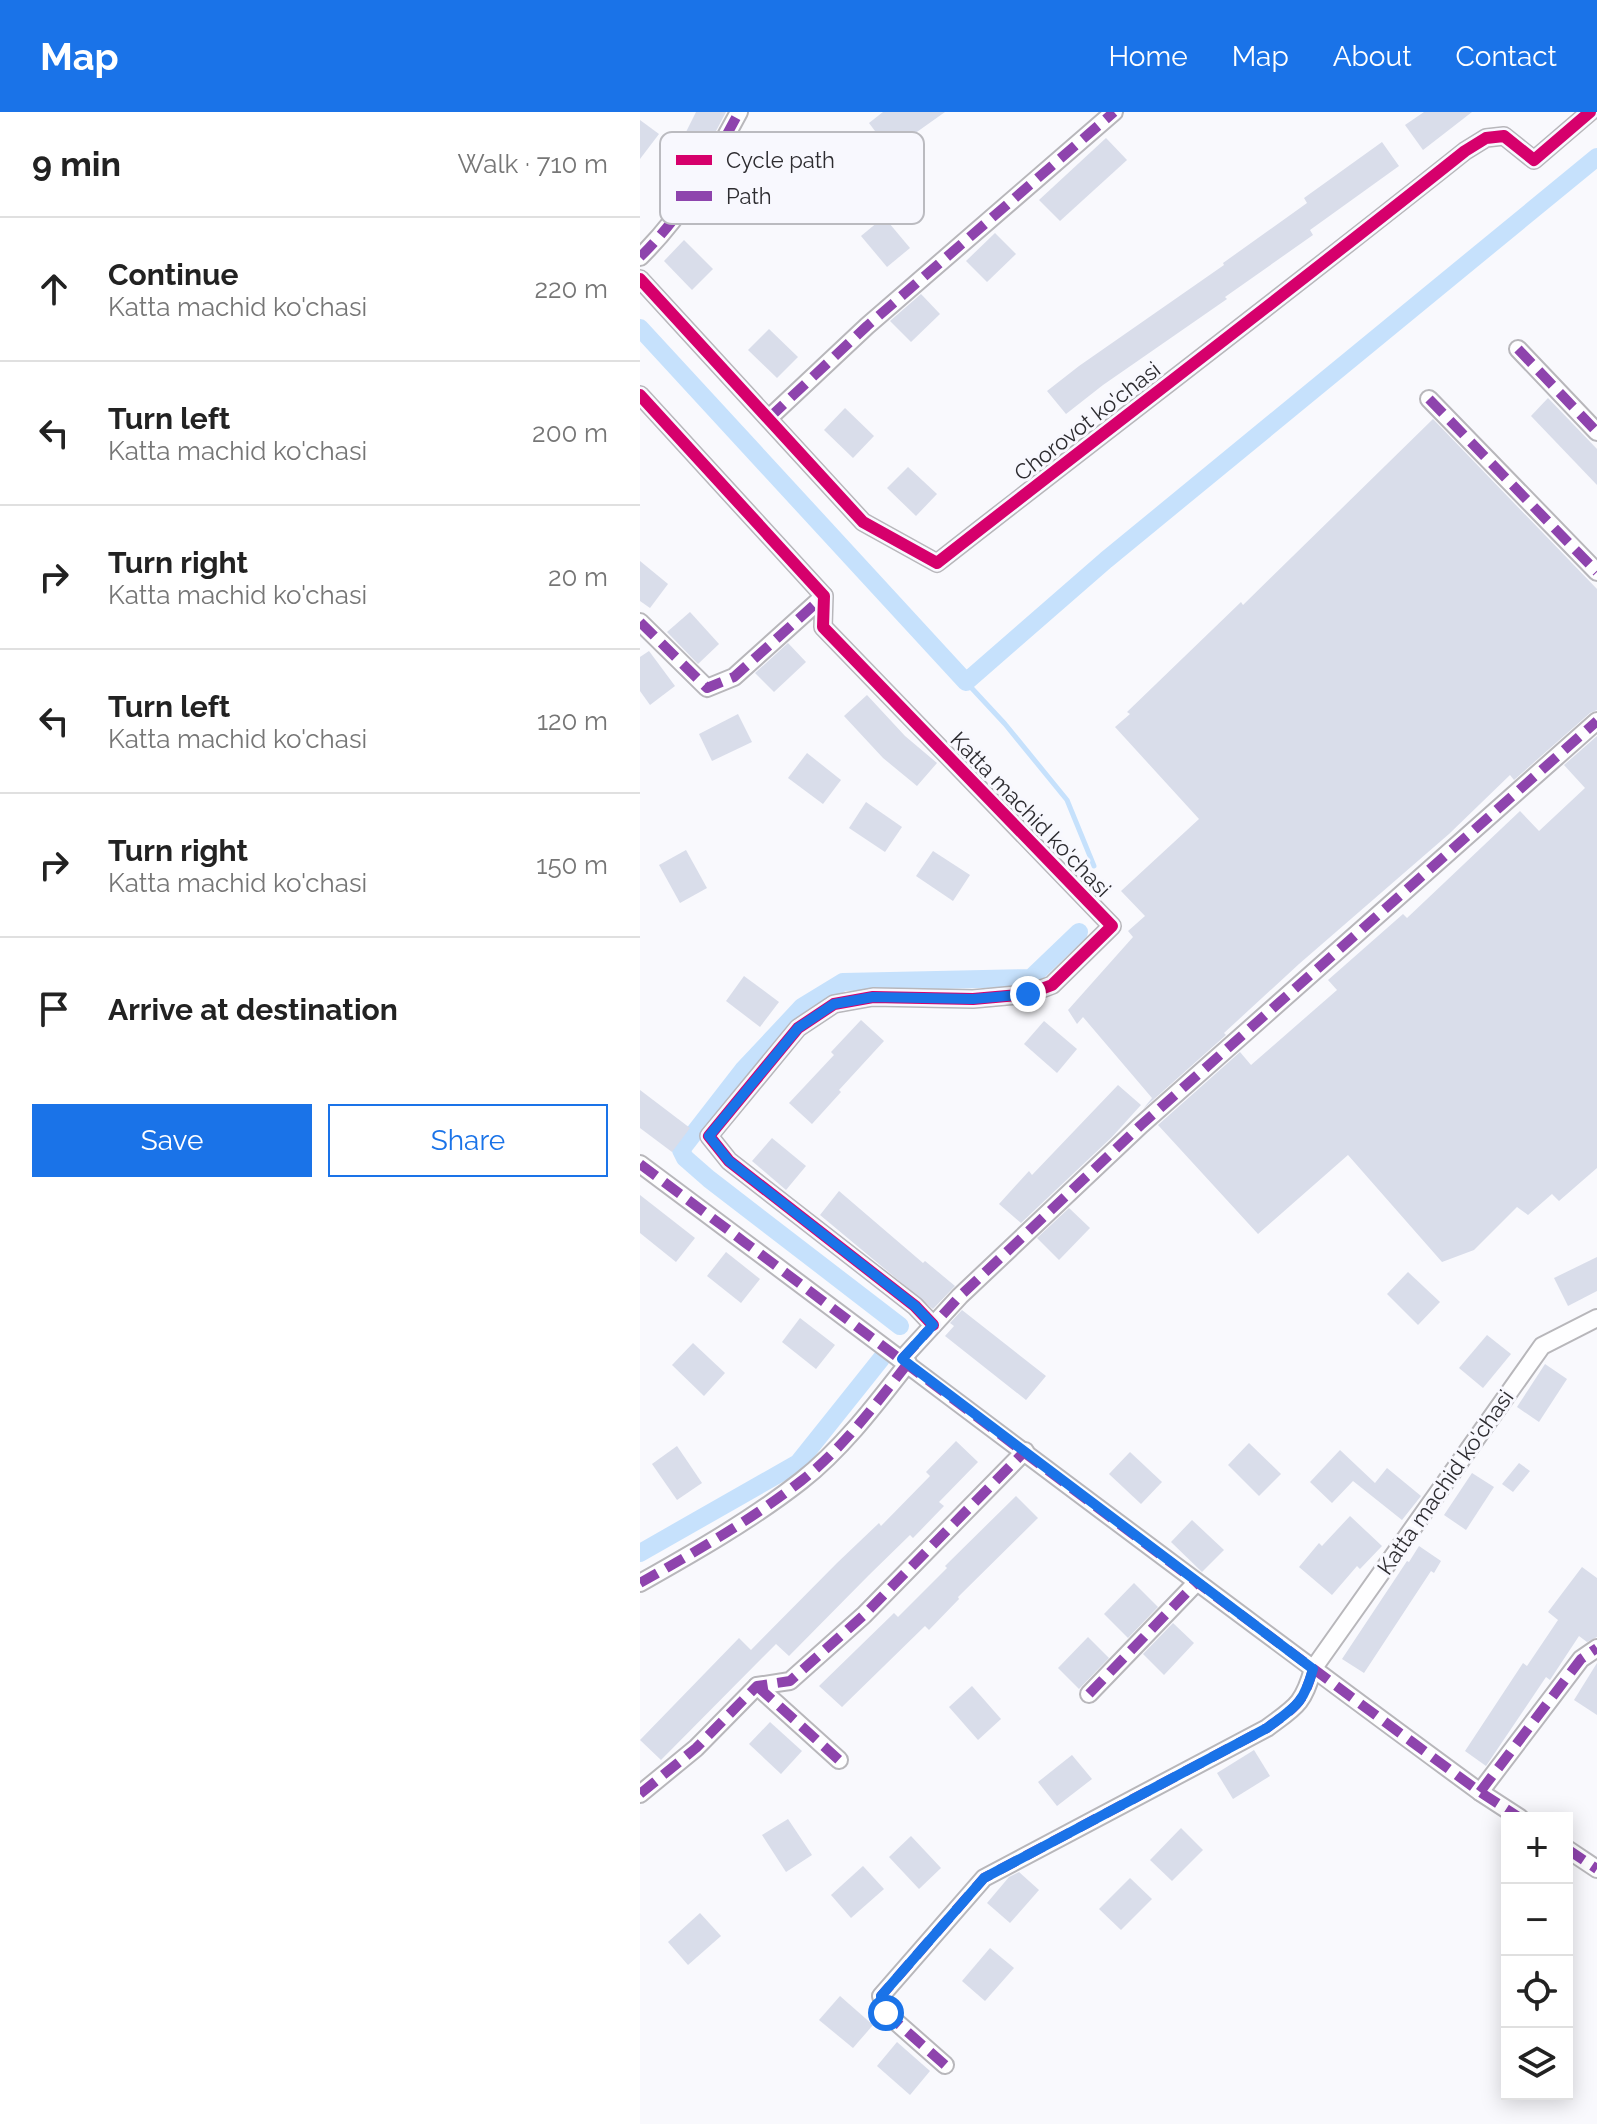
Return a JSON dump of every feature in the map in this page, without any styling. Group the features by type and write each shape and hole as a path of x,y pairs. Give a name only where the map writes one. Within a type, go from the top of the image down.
{"street":[{"path":"728,132 739,112"},
{"path":"769,418 867,326 1114,112"},
{"name":"Chorovot ko'chasi","path":"640,279 863,522 937,563 1272,306 1465,151 1486,138 1504,136 1534,160 1590,112"},
{"path":"640,257 672,224"},
{"path":"1518,349 1597,432"},
{"path":"640,395 824,596 734,677 707,688 640,622"},
{"path":"1429,399 1597,572"},
{"name":"Katta machid ko'chasi","path":"824,596 823,627 1112,926 1052,985 1028,994 973,999 873,997 834,1004 798,1028 709,1136 729,1161 915,1306 933,1325"},
{"path":"640,1583 739,1524 803,1480 844,1440 933,1325 960,1296 1141,1125 1597,721"},
{"path":"640,1164 1025,1451 1196,1583 1511,1812"},
{"name":"Katta machid ko'chasi","path":"945,2065 886,2013 881,1996 954,1909 984,1878 1267,1728 1300,1704 1313,1669 1542,1346 1597,1318"},
{"path":"640,1794 696,1748 757,1686 790,1681 864,1615 1025,1451"},
{"path":"1089,1694 1196,1583"},
{"path":"1480,1792 1581,1659 1597,1648"},
{"path":"757,1686 839,1760"},
{"path":"1573,1853 1597,1869"}],"building":[{"path":"696,112 726,112 715,132 686,132"},
{"path":"883,112 945,112 917,132 876,132 869,123"},
{"path":"1424,112 1472,112 1423,150 1405,125"},
{"path":"640,120 659,134 640,159"},
{"path":"1106,138 1127,160 1060,221 1039,200"},
{"path":"1382,142 1399,166 1310,230 1313,235 1225,297 1227,299 1066,414 1047,391 1224,265 1307,203 1304,198"},
{"path":"876,224 890,224 910,248 887,267 861,236"},
{"path":"995,233 1016,254 987,282 966,261"},
{"path":"684,240 713,269 692,290 664,261"},
{"path":"921,294 940,314 911,342 890,321"},
{"path":"769,329 798,357 777,378 748,350"},
{"path":"1548,398 1597,449 1597,485 1531,416"},
{"path":"845,408 874,436 853,458 824,430"},
{"path":"1433,419 1597,589 1597,710 1514,780 1510,775 1449,834 1299,964 1143,1109 1152,1098 1083,1017 1077,1024 1068,1010 1133,937 1128,931 1145,916 1121,891 1199,819 1115,727 1130,714 1127,712 1241,602 1243,605"},
{"path":"908,467 937,494 916,516 887,488"},
{"path":"640,561 668,584 650,608 640,601"},
{"path":"690,612 719,644 698,664 667,632"},
{"path":"788,643 806,662 774,692 755,673"},
{"path":"649,651 675,686 650,705 640,691 640,657"},
{"path":"867,695 905,736 937,763 917,786 883,758 844,716"},
{"path":"738,714 752,742 712,761 699,734"},
{"path":"1597,736 1597,1168 1559,1201 1552,1194 1528,1215 1517,1207 1474,1250 1442,1262 1348,1155 1258,1234 1158,1125 1240,1052 1251,1065 1337,990 1328,980 1403,914 1407,918 1520,811 1539,831 1585,788 1564,765"},
{"path":"807,753 841,780 823,804 788,778"},
{"path":"866,802 902,827 885,852 849,828"},
{"path":"686,850 707,888 680,903 659,865"},
{"path":"933,851 970,875 953,901 916,876"},
{"path":"744,976 779,1002 760,1027 726,1001"},
{"path":"861,1020 884,1041 812,1124 789,1103 834,1055 831,1052"},
{"path":"1044,1021 1077,1049 1057,1073 1024,1044"},
{"path":"1118,1085 1141,1105 1112,1137 1021,1223 999,1204 1029,1171 1032,1175"},
{"path":"640,1090 690,1128 672,1152 640,1128"},
{"path":"772,1138 806,1166 786,1190 752,1161"},
{"path":"839,1191 923,1263 925,1261 955,1286 933,1309 820,1215"},
{"path":"640,1195 695,1238 676,1262 640,1233"},
{"path":"1069,1208 1090,1228 1059,1260 1037,1238"},
{"path":"726,1252 760,1279 741,1303 707,1276"},
{"path":"1597,1257 1597,1291 1568,1306 1554,1278"},
{"path":"1408,1272 1440,1302 1418,1325 1387,1294"},
{"path":"962,1310 1046,1376 1026,1400 945,1336 954,1326 950,1323"},
{"path":"800,1318 835,1345 816,1369 782,1342"},
{"path":"1487,1335 1511,1354 1483,1388 1459,1368"},
{"path":"693,1343 725,1373 704,1396 672,1365"},
{"path":"1545,1364 1567,1379 1539,1422 1517,1407"},
{"path":"956,1441 978,1462 939,1502 944,1506 913,1538 910,1535 789,1656 776,1644 661,1760 640,1740 739,1638 751,1650 879,1523 881,1526 930,1476 926,1472"},
{"path":"1249,1443 1281,1474 1259,1496 1228,1465"},
{"path":"677,1446 702,1483 677,1500 652,1464"},
{"path":"1340,1450 1375,1483 1387,1468 1421,1496 1402,1520 1353,1481 1332,1503 1310,1482"},
{"path":"1130,1452 1162,1482 1141,1504 1109,1474"},
{"path":"1519,1463 1530,1471 1513,1492 1502,1484"},
{"path":"1472,1473 1494,1487 1466,1530 1444,1515"},
{"path":"1016,1496 1038,1518 929,1630 925,1626 842,1707 819,1686 894,1613 898,1617"},
{"path":"1350,1516 1382,1546 1360,1569 1357,1566 1332,1595 1299,1567 1319,1543 1322,1546"},
{"path":"1192,1520 1224,1550 1202,1572 1171,1542"},
{"path":"1419,1546 1441,1561 1434,1573 1431,1571 1364,1673 1342,1659"},
{"path":"1582,1567 1597,1578 1597,1637 1587,1642 1579,1636 1550,1680 1546,1677 1486,1766 1465,1751 1523,1663 1527,1666 1558,1620 1548,1612"},
{"path":"1134,1583 1158,1607 1128,1638 1104,1614"},
{"path":"1173,1623 1194,1643 1164,1675 1143,1654"},
{"path":"1088,1637 1109,1658 1079,1689 1058,1668"},
{"path":"1597,1663 1597,1715 1574,1700"},
{"path":"972,1686 1001,1719 978,1740 949,1707"},
{"path":"770,1722 802,1751 781,1774 749,1744"},
{"path":"1254,1750 1270,1776 1233,1799 1217,1773"},
{"path":"1072,1755 1092,1779 1057,1806 1038,1782"},
{"path":"788,1819 812,1855 786,1872 762,1835"},
{"path":"1181,1828 1203,1850 1172,1881 1150,1860"},
{"path":"911,1836 941,1868 919,1889 889,1857"},
{"path":"863,1866 884,1889 851,1918 831,1895"},
{"path":"1019,1872 1039,1890 1010,1923 987,1903 1009,1877"},
{"path":"1130,1878 1152,1899 1121,1930 1099,1909"},
{"path":"700,1913 721,1936 688,1965 668,1942"},
{"path":"990,1948 1014,1968 985,2001 962,1981"},
{"path":"840,1996 873,2025 853,2048 819,2020"},
{"path":"897,2042 930,2071 910,2095 877,2066"}],"waterway":[{"path":"640,328 966,682 1106,560 1597,157"},
{"path":"966,682 1067,800 1094,866"},
{"path":"900,1326 709,1179 685,1158 681,1150 743,1070 802,1007 843,982 1031,978 1079,932"},
{"path":"640,1553 798,1463 881,1359"}],"marked path":[{"path":"728,132 739,112"},
{"path":"769,418 867,326 1114,112"},
{"path":"640,257 670,224"},
{"path":"1518,349 1597,432"},
{"path":"1429,399 1597,572"},
{"path":"640,622 707,688 734,677 824,596"},
{"path":"902,1359 960,1296 1141,1125 1597,721"},
{"path":"640,1164 1269,1636 1511,1812"},
{"path":"640,1583 743,1522 801,1481 844,1440 908,1363"},
{"path":"640,1794 696,1748 757,1686 790,1681 864,1615 1025,1451"},
{"path":"1089,1694 1196,1583"},
{"path":"1480,1792 1581,1659 1597,1648"},
{"path":"945,2065 886,2013 881,1996 984,1878 1267,1728 1297,1704 1313,1669"},
{"path":"757,1686 839,1760"},
{"path":"1573,1853 1597,1869"}],"cycle path":[{"path":"640,279 863,522 937,563 1465,151 1486,138 1504,136 1534,160 1590,112"},
{"path":"640,395 824,596 823,627 1112,926 1052,985 1028,994 973,999 873,997 834,1004 798,1028 709,1136 729,1161 915,1306 933,1325"}],"route":[{"path":"886,2013 881,1996 984,1878 1267,1728 1300,1704 1313,1669 902,1359 933,1325 915,1306 729,1161 709,1136 798,1028 834,1004 873,997 973,999 1028,994"}]}
